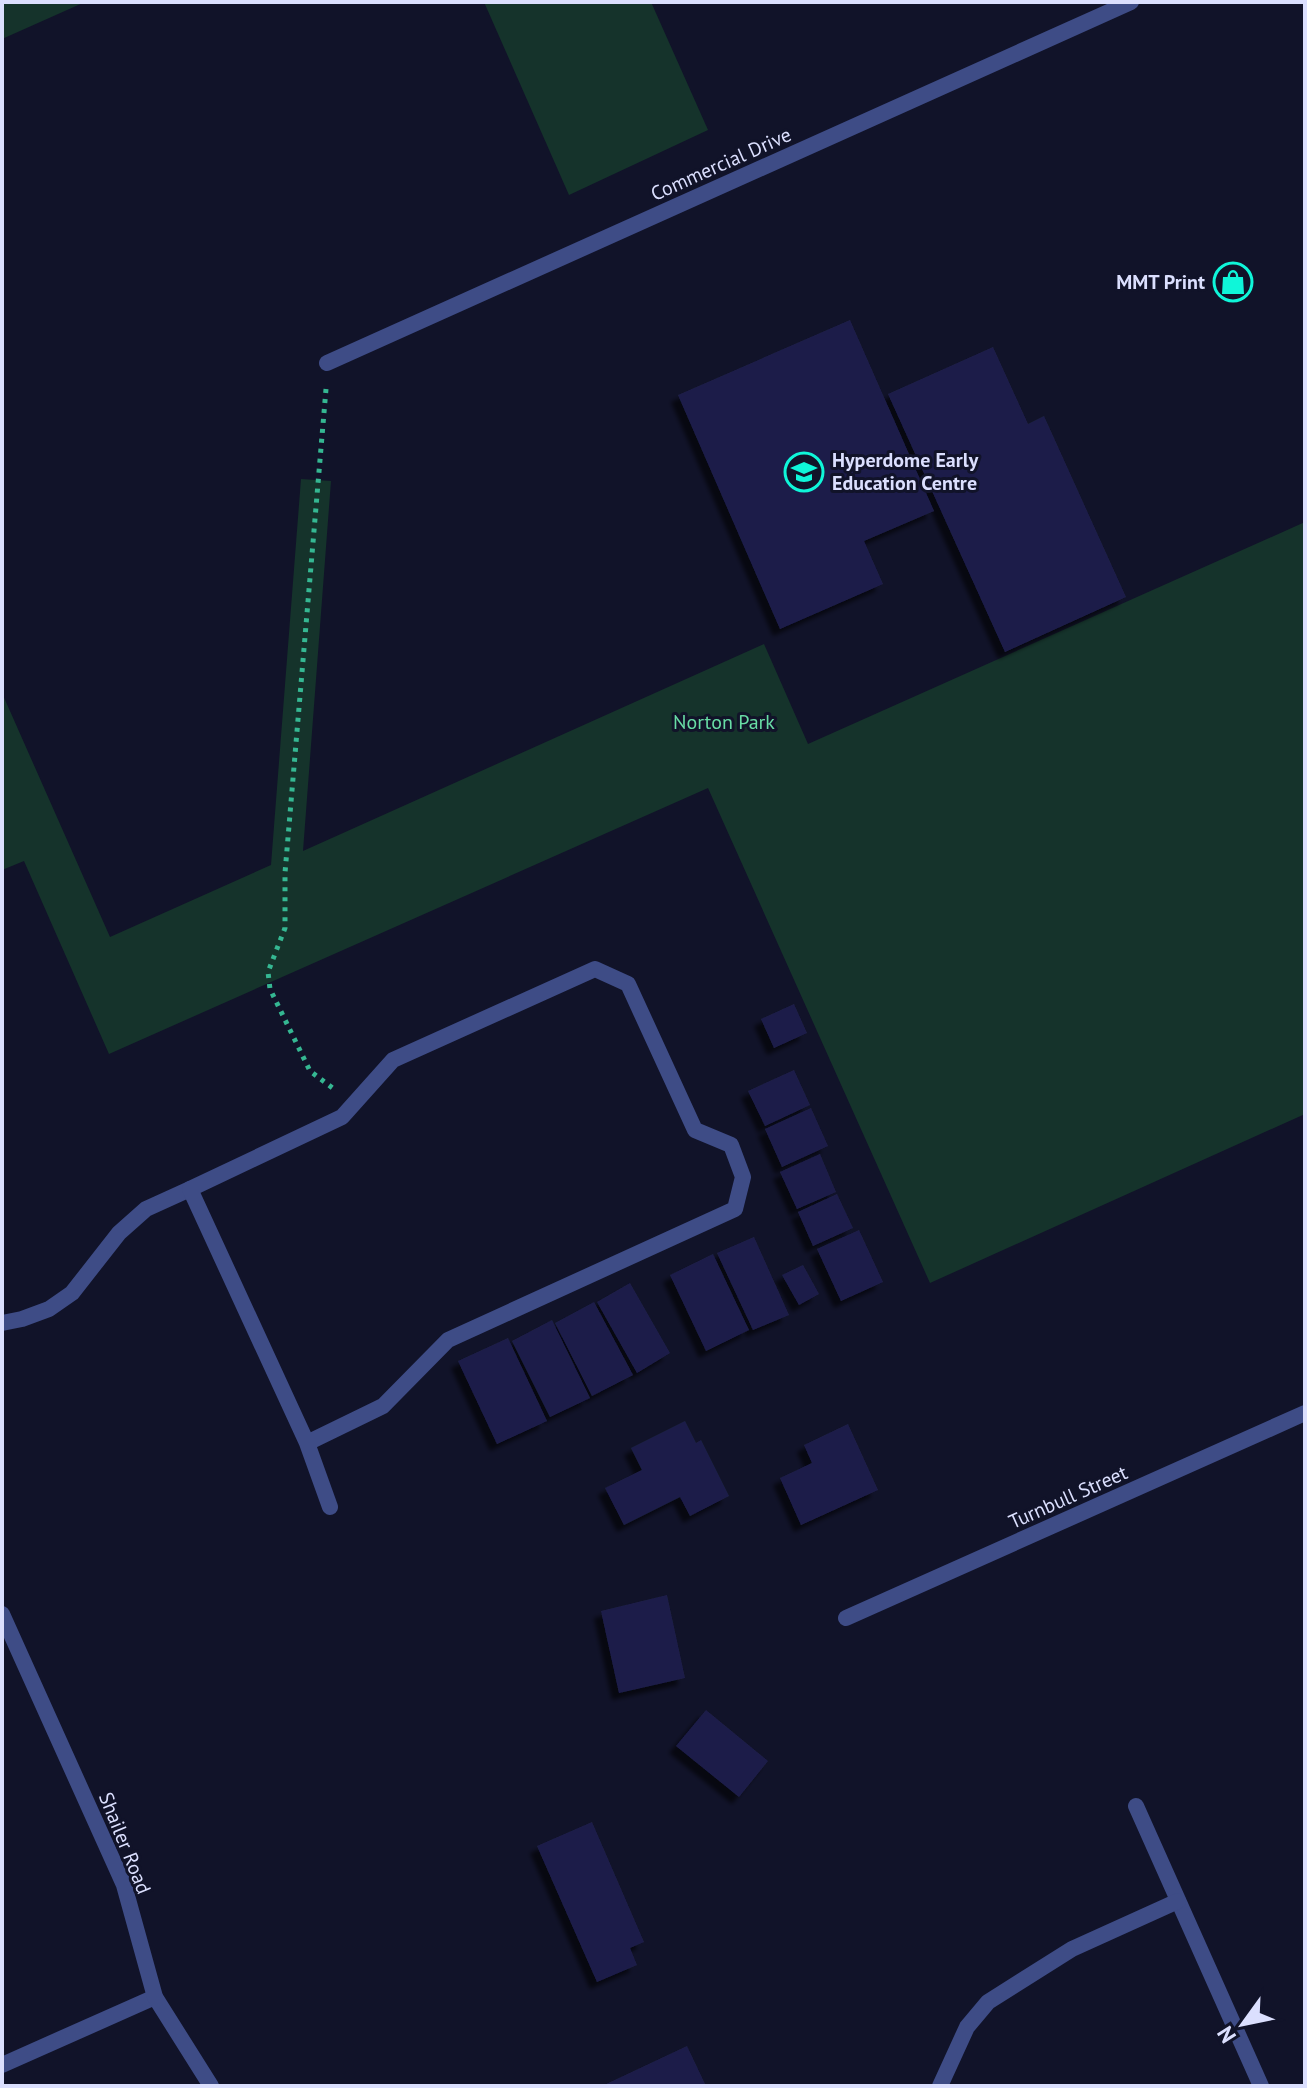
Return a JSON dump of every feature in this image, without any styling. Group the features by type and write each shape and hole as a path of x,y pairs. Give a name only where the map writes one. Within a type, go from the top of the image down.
{"street":[{"name":"Commercial Drive","path":"327,363 1131,2"},
{"path":"2,1323 49,1309 72,1293 119,1233 146,1209 342,1117 393,1060 595,969 628,984 695,1130 731,1145 743,1177 735,1209 448,1340 383,1406 307,1443"},
{"path":"190,1189 307,1443 330,1507"},
{"name":"Turnbull Street","path":"846,1618 1305,1413"},
{"name":"Shailer Road","path":"2,1614 124,1885 155,1997 211,2086"},
{"path":"1136,1806 1261,2086"},
{"path":"940,2086 967,2027 988,2002 1072,1949 1178,1901"},
{"path":"2,2065 155,1997"}],"path":[{"path":"327,363 285,873 285,928 268,972 270,989 310,1071 354,1104"}],"green space":[{"path":"2,2 85,2 2,39"},
{"path":"484,2 651,2 708,130 569,195"},
{"name":"Norton Park","path":"301,479 331,481 303,851 764,644 808,744 1305,522 1305,1114 930,1283 708,788 109,1054 24,861 2,870 2,693 110,937 271,865"}],"building":[{"path":"850,320 934,511 864,541 883,584 780,629 678,395"},
{"path":"993,347 1028,424 1044,416 1126,597 1005,652 888,394"},
{"path":"794,1004 807,1033 774,1048 761,1019"},
{"path":"794,1070 810,1105 765,1126 748,1091"},
{"path":"811,1108 828,1146 782,1167 765,1129"},
{"path":"820,1154 836,1192 797,1209 780,1172"},
{"path":"837,1194 853,1228 813,1246 798,1212"},
{"path":"859,1230 883,1282 841,1301 817,1249"},
{"path":"754,1237 789,1315 753,1330 717,1253"},
{"path":"713,1254 749,1330 706,1351 670,1275"},
{"path":"803,1265 819,1294 799,1305 782,1275"},
{"path":"630,1283 670,1353 637,1373 597,1302"},
{"path":"594,1302 633,1375 592,1396 555,1323"},
{"path":"552,1320 590,1398 550,1417 512,1341"},
{"path":"508,1338 547,1421 497,1444 458,1361"},
{"path":"685,1421 696,1443 701,1440 729,1496 690,1516 680,1497 624,1525 605,1488 642,1470 631,1448"},
{"path":"848,1424 878,1490 801,1525 780,1478 812,1463 804,1445"},
{"path":"667,1595 685,1678 619,1693 601,1611"},
{"path":"706,1710 768,1761 739,1797 676,1746"},
{"path":"592,1822 644,1942 630,1948 637,1965 597,1982 537,1846"},
{"path":"687,2046 706,2086 602,2086"}],"place":[{"name":"MMT Print","path":"1233,282"},
{"name":"Hyperdome Early Education Centre","path":"804,472"}]}
